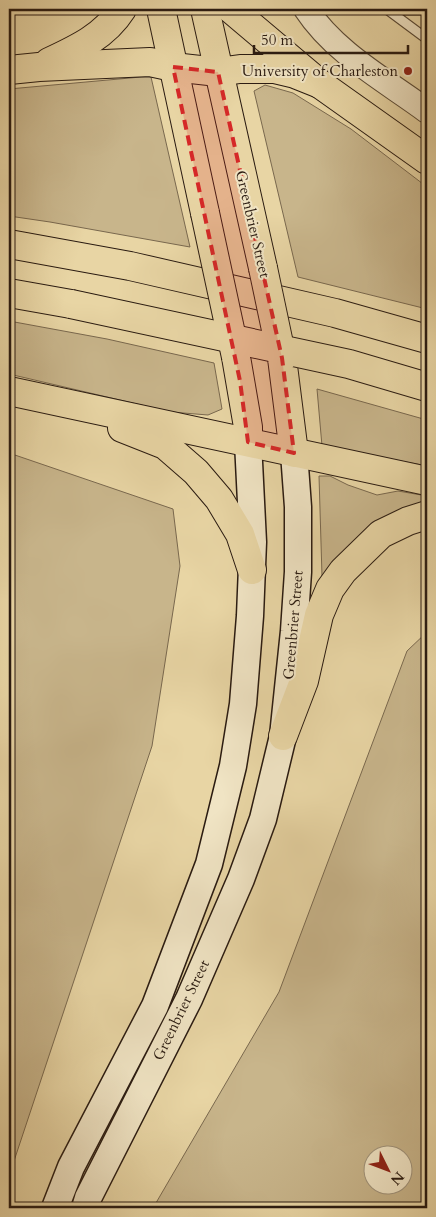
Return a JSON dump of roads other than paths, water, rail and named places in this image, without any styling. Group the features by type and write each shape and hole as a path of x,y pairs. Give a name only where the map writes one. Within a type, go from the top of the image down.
{"main road":[{"path":"38,67 83,46 110,26 122,9"},
{"name":"Greenbrier Street","path":"55,1208 71,1167 155,1006 209,864 233,766 243,704 254,542 248,427 236,357 161,9"},
{"name":"Greenbrier Street","path":"85,1208 121,1130 188,1000 241,879 263,819 283,736 294,631 298,572 298,507 294,453 282,358 205,9"},
{"path":"231,9 320,84 427,160"},
{"path":"9,70 150,62 173,68 218,72 240,69 274,69 295,74 320,84"},
{"path":"9,244 130,266 335,313 427,339"},
{"path":"9,293 349,364 427,387"},
{"path":"9,391 82,405 294,453 427,480"},
{"path":"82,405 117,426 165,445 196,472 219,499 240,534 252,570"},
{"path":"283,736 304,681 319,615 330,589 343,570 382,534 408,521 427,515"}],"street":[{"path":"306,9 318,26 341,49 427,110"}],"lane":[{"path":"427,10 388,10 427,39"}],"place":[{"name":"University of Charleston","path":"408,71"}]}
